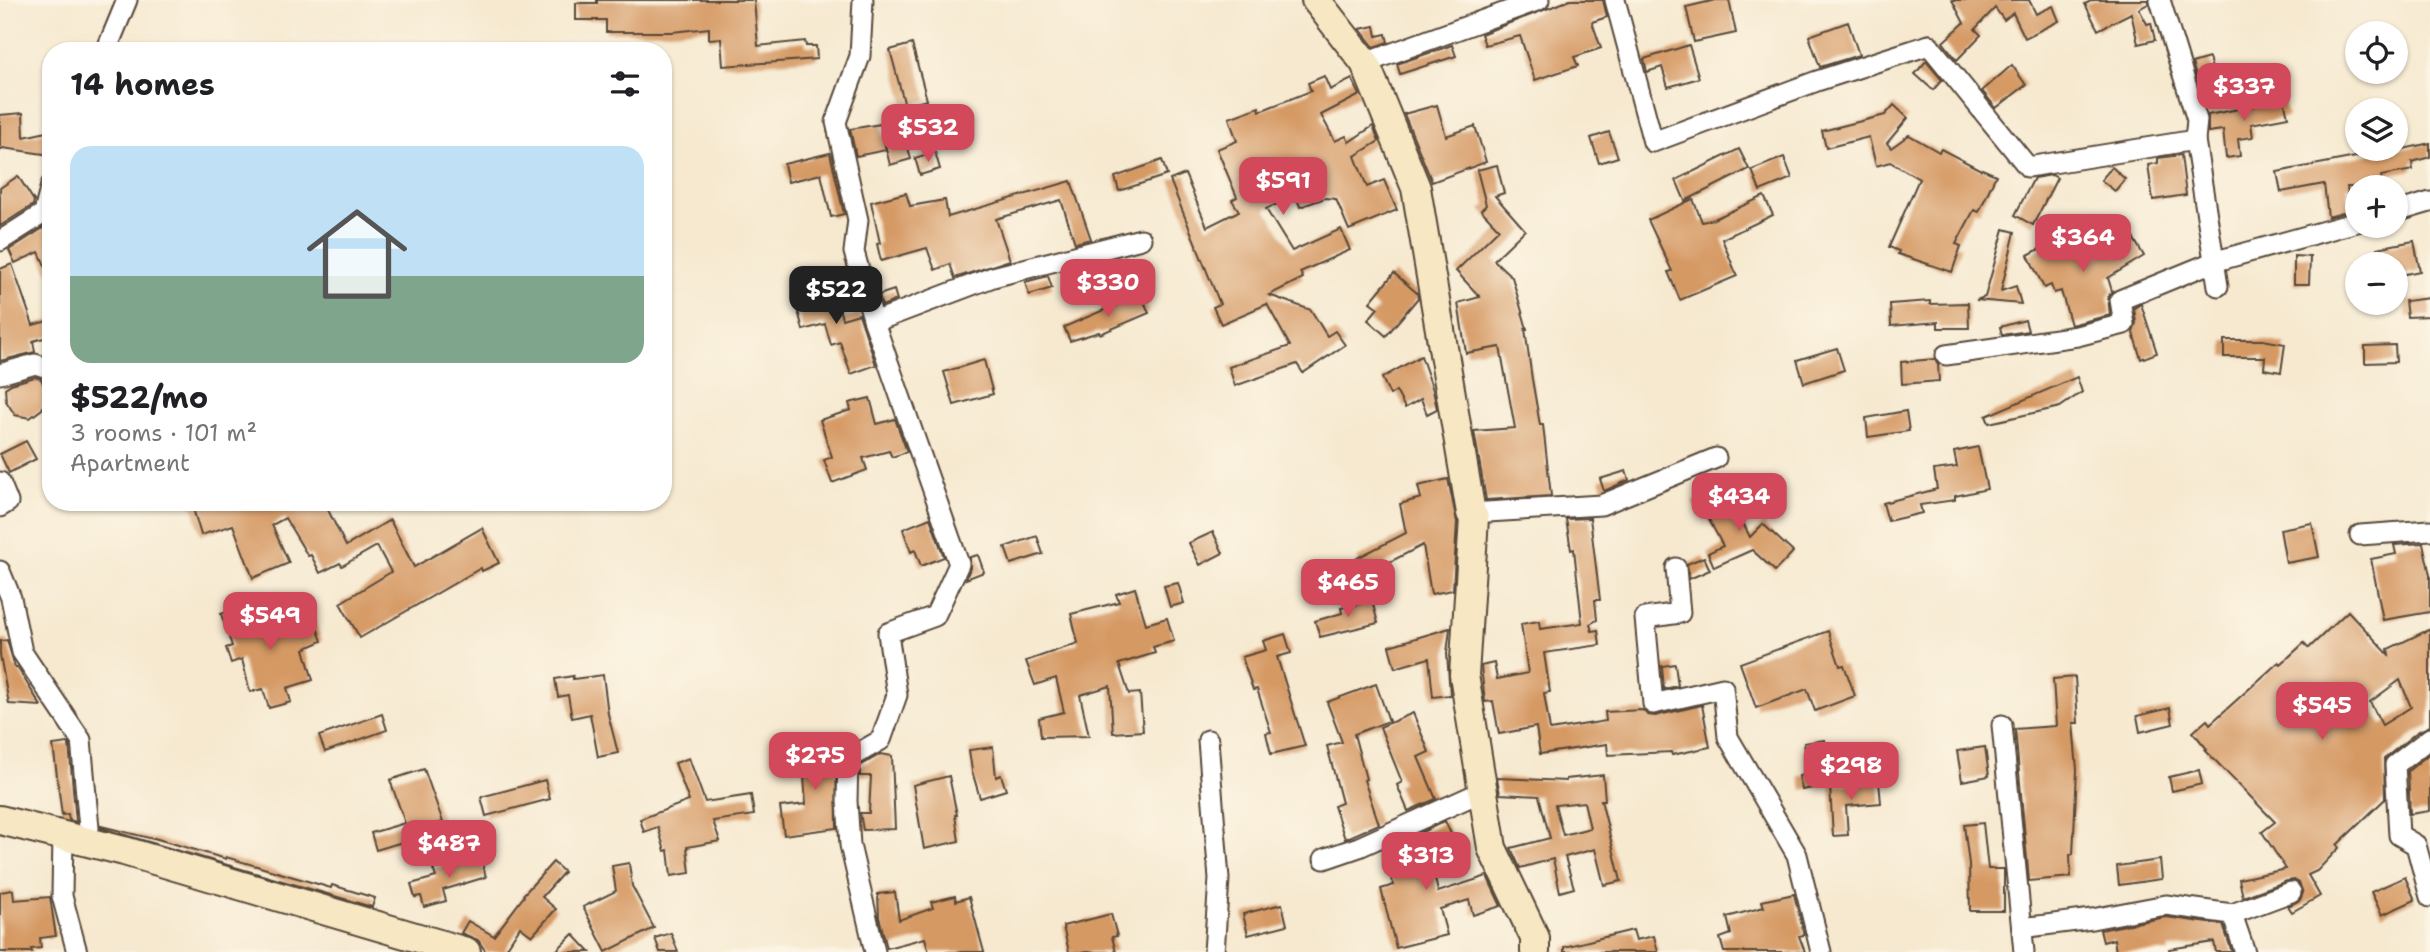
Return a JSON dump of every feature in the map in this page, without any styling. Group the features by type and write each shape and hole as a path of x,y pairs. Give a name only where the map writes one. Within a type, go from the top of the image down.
{"street":[{"path":"110,42 127,0"},
{"path":"863,0 860,56 836,122 858,220 854,252 874,322 959,564 935,616 888,633 897,695 881,740 848,759 850,845 875,952"},
{"path":"1316,0 1365,63 1416,188 1471,513 1474,517 1464,675 1492,848 1535,938 1535,952"},
{"path":"1365,63 1539,0"},
{"path":"1615,0 1653,142 1817,81 1929,46 2028,167 2195,139"},
{"path":"2160,0 2197,120 2195,139 2218,286"},
{"path":"2408,208 2430,202"},
{"path":"0,240 42,214"},
{"path":"1946,355 2077,336 2124,324 2120,300 2213,262 2345,225"},
{"path":"874,322 993,277 1141,239"},
{"path":"0,374 35,364 42,366"},
{"path":"1471,513 1601,505 1716,458"},
{"path":"0,482 8,502 0,508"},
{"path":"2360,535 2430,530"},
{"path":"1676,568 1680,613 1645,618 1653,704 1723,688 1728,737 1797,855 1821,952"},
{"path":"0,570 11,597 22,652 81,740 89,828 73,839 62,896 77,952"},
{"path":"2002,725 2024,952"},
{"path":"2430,738 2395,765 2399,835 2416,845 2430,897"},
{"path":"1208,740 1219,879 1214,952"},
{"path":"1324,859 1359,847 1483,791"},
{"path":"0,820 124,851 466,952"},
{"path":"2022,928 2092,919 2166,905 2232,914 2291,892"},
{"path":"2232,914 2245,952"}],"building":[{"path":"597,0 754,0 758,46 805,41 806,46 816,46 817,59 723,66 721,38 709,39 709,28 672,32 606,32 606,20 576,20 576,3 597,3"},
{"path":"1570,0 1603,0 1607,17 1592,22 1601,48 1574,57 1578,66 1535,80 1520,36 1485,45 1481,34"},
{"path":"1729,0 1736,33 1694,42 1686,7"},
{"path":"1952,0 2029,0 2036,14 2053,6 2059,21 2025,38 2013,13 2004,20 1995,8 1975,29 1981,35 1957,60 1943,42 1964,23"},
{"path":"2093,0 2148,0 2148,4 2139,9 2147,24 2151,23 2155,40 2138,44 2131,13 2098,30 2085,4"},
{"path":"1848,22 1859,55 1820,67 1809,36"},
{"path":"1375,26 1377,36 1386,34 1388,42 1374,47 1360,29"},
{"path":"912,44 927,100 905,106 890,50"},
{"path":"1452,45 1456,56 1400,74 1397,64"},
{"path":"1689,45 1699,78 1668,87 1662,67 1647,72 1644,59"},
{"path":"2209,58 2220,96 2205,104 2192,63"},
{"path":"1926,61 1942,80 1933,90 1915,74"},
{"path":"2012,65 2026,85 1996,108 1982,91"},
{"path":"1324,76 1330,90 1352,79 1360,95 1321,115 1335,141 1346,136 1349,142 1373,126 1379,141 1355,156 1367,187 1384,180 1397,210 1349,230 1336,199 1325,198 1300,207 1296,196 1266,209 1292,251 1341,229 1350,250 1300,272 1303,278 1269,295 1311,310 1327,336 1335,331 1345,345 1303,373 1297,364 1235,386 1229,367 1290,346 1267,304 1221,324 1213,307 1220,304 1170,180 1185,174 1207,227 1239,211 1232,200 1237,197 1217,149 1237,141 1229,118 1259,107 1260,111 1311,91 1308,83"},
{"path":"2284,100 2288,117 2251,124 2253,137 2238,139 2240,156 2226,158 2223,130 2208,132 2208,115"},
{"path":"1437,105 1446,136 1475,126 1486,162 1432,182 1404,114"},
{"path":"1894,105 1908,118 1887,143 1891,148 1909,135 1939,152 1941,149 1996,175 1979,212 1974,210 1956,244 1961,246 1952,272 1898,254 1899,251 1889,247 1919,179 1890,162 1876,166 1869,137 1826,148 1822,131 1885,115"},
{"path":"23,113 24,137 42,133 42,154 3,148 0,150 0,115"},
{"path":"881,124 886,150 856,156 850,129"},
{"path":"1609,132 1618,157 1599,163 1591,138"},
{"path":"905,136 911,159 890,165 884,141"},
{"path":"2430,143 2430,157 2412,162 2413,170 2386,175 2345,175 2345,212 2328,217 2324,184 2281,192 2277,172 2345,159 2408,161 2408,148"},
{"path":"1739,149 1749,169 1685,201 1676,180"},
{"path":"935,152 940,169 920,175 915,158"},
{"path":"830,153 844,214 831,217 821,174 788,182 784,164"},
{"path":"2181,155 2186,195 2153,200 2148,165 2158,163 2158,158"},
{"path":"1784,157 1792,178 1760,191 1752,170"},
{"path":"1162,160 1167,175 1119,191 1115,177"},
{"path":"1497,165 1504,193 1495,196 1525,230 1494,260 1512,277 1527,329 1532,379 1540,425 1543,425 1551,496 1486,500 1474,431 1515,428 1500,347 1466,353 1458,303 1480,297 1456,271 1499,229 1481,210 1486,205 1477,170"},
{"path":"2112,167 2125,179 2115,191 2101,180"},
{"path":"2052,175 2057,178 2033,225 2015,215 2034,178"},
{"path":"18,176 34,201 33,205 0,226 0,188"},
{"path":"1071,181 1091,239 1075,243 1061,200 996,219 1010,260 955,278 950,264 935,270 927,248 881,261 871,202 906,193 910,206 945,200 948,217"},
{"path":"1764,196 1773,215 1722,239 1737,276 1680,300 1668,272 1672,271 1648,220 1693,199 1702,222"},
{"path":"42,229 42,259 39,252 15,263 9,250"},
{"path":"2004,229 2015,232 2001,291 2016,286 2021,304 1976,300 1985,297"},
{"path":"2083,233 2094,259 2132,236 2144,256 2108,278 2112,291 2108,297 2110,315 2071,325 2061,291 2054,293 2051,285 2044,288 2028,255 2049,244 2051,247"},
{"path":"2414,241 2420,271 2408,274 2408,252 2378,252 2377,248"},
{"path":"2294,256 2310,257 2309,284 2294,284"},
{"path":"12,264 33,325 42,322 42,338 33,341 35,352 0,361 0,269"},
{"path":"1394,273 1417,293 1418,298 1386,336 1368,320 1378,308 1370,302"},
{"path":"1048,276 1052,288 1029,295 1025,282"},
{"path":"833,285 842,319 859,314 876,365 851,374 840,342 831,345 825,324 803,330 794,295"},
{"path":"894,290 897,300 882,306 879,295"},
{"path":"1141,294 1149,313 1100,334 1099,332 1070,341 1064,327"},
{"path":"2430,298 2430,316 2407,317 2408,301"},
{"path":"1930,301 1930,304 1968,303 1969,328 1938,328 1938,322 1891,326 1890,304"},
{"path":"2141,304 2157,353 2141,359 2133,333 2136,323 2134,308"},
{"path":"2025,320 2028,331 2002,335 2000,327"},
{"path":"2224,340 2263,340 2285,344 2281,372 2264,369 2265,357 2224,357"},
{"path":"2395,345 2396,362 2365,363 2365,346"},
{"path":"1837,348 1844,370 1804,383 1797,360"},
{"path":"1421,356 1437,409 1427,414 1421,399 1405,408 1396,391 1390,395 1382,378"},
{"path":"1935,359 1939,381 1902,384 1901,362"},
{"path":"984,360 993,394 954,405 944,372"},
{"path":"35,377 41,379 42,409 30,418 15,415 6,401 5,388"},
{"path":"2077,377 2082,392 2060,407 1989,423 1986,416"},
{"path":"870,398 877,424 895,419 907,452 892,457 889,451 863,458 867,470 832,483 824,460 832,457 820,420 851,410 849,403"},
{"path":"1906,411 1909,431 1868,437 1866,418"},
{"path":"26,441 36,459 9,473 0,454"},
{"path":"1978,447 1987,489 1955,496 1955,500 1920,505 1922,513 1888,521 1883,503 1937,489 1934,470 1957,467 1954,452"},
{"path":"1626,471 1629,480 1604,491 1600,479"},
{"path":"1448,479 1457,522 1453,590 1431,594 1423,545 1366,574 1357,558 1406,533 1400,504 1421,498 1418,486"},
{"path":"1724,486 1750,537 1763,524 1793,552 1775,571 1752,550 1714,567 1708,553 1723,546 1705,512 1699,515 1693,502"},
{"path":"194,511 328,511 346,546 390,520 414,567 482,528 499,563 482,571 481,568 360,638 340,603 391,572 377,546 342,566 340,563 320,573 285,518 272,525 289,563 253,578 233,525 201,535"},
{"path":"930,518 944,557 921,566 915,550 911,552 903,529"},
{"path":"1590,518 1600,600 1595,600 1597,620 1590,624 1592,631 1598,630 1600,645 1544,653 1550,692 1544,693 1550,730 1606,721 1605,712 1642,710 1655,716 1702,705 1710,747 1672,755 1671,752 1608,755 1607,744 1540,754 1536,727 1499,734 1493,701 1485,702 1481,666 1494,663 1497,679 1528,673 1521,624 1539,621 1540,629 1582,623 1574,549 1571,550 1566,519"},
{"path":"2312,523 2319,557 2286,563 2280,529"},
{"path":"1213,532 1223,553 1200,565 1189,543"},
{"path":"1037,536 1043,554 1011,564 1005,547"},
{"path":"2423,543 2430,575 2430,612 2383,620 2371,559 2396,554 2394,545"},
{"path":"978,555 984,572 966,579 970,557"},
{"path":"1704,557 1710,570 1689,579 1687,564"},
{"path":"1178,583 1184,603 1170,607 1164,586"},
{"path":"1135,588 1146,624 1167,618 1174,641 1153,647 1155,653 1119,664 1129,694 1140,693 1143,731 1113,733 1110,686 1080,695 1089,736 1041,737 1039,718 1064,712 1056,678 1035,685 1026,661 1078,643 1071,614 1119,602 1116,594"},
{"path":"1372,601 1378,623 1320,637 1315,621 1342,613 1341,608"},
{"path":"259,602 269,634 314,620 322,641 304,649 313,680 287,688 291,702 269,708 263,689 250,692 242,659 231,663 226,648 232,646 221,614"},
{"path":"2348,611 2389,655 2388,649 2430,629 2430,726 2417,732 2384,759 2385,799 2337,845 2339,848 2317,871 2308,875 2320,896 2292,912 2288,906 2300,900 2303,893 2299,883 2294,880 2243,897 2239,879 2286,869 2262,832 2275,822 2205,750 2207,749 2193,732 2207,720 2210,724 2304,643 2309,648","holes":["2400,680 2411,707 2382,725 2370,702"]},
{"path":"1450,628 1447,653 1450,695 1433,697 1429,658 1395,668 1389,646"},
{"path":"1828,631 1840,666 1844,665 1855,696 1815,711 1807,689 1756,708 1740,663"},
{"path":"1285,634 1291,653 1277,657 1305,746 1271,754 1266,733 1271,732 1257,689 1253,690 1242,657 1266,650 1263,641"},
{"path":"7,640 15,667 41,706 9,704 0,655 0,641"},
{"path":"1675,664 1678,686 1664,689 1662,666"},
{"path":"603,675 608,714 618,753 598,757 590,714 572,718 568,695 558,697 555,679"},
{"path":"2075,677 2078,723 2073,723 2077,770 2073,854 2070,855 2071,877 2029,881 2015,729 2056,726 2053,679"},
{"path":"1376,684 1389,721 1354,734 1366,779 1364,780 1379,824 1345,839 1334,806 1342,803 1327,746 1342,742 1327,702"},
{"path":"2170,708 2173,724 2140,732 2137,716"},
{"path":"1413,713 1429,752 1418,757 1436,799 1408,811 1397,785 1402,782 1380,727"},
{"path":"382,714 387,730 325,752 319,736"},
{"path":"1825,740 1833,784 1802,790 1799,776 1809,774 1804,743"},
{"path":"68,743 76,822 69,820 68,814 62,815 53,745"},
{"path":"842,745 836,759 837,828 784,835 780,807 806,804 803,763 793,764 792,749"},
{"path":"993,747 996,777 1001,775 1006,790 980,798 969,750"},
{"path":"1985,747 1989,776 1962,781 1957,751"},
{"path":"2430,753 2430,811 2410,814 2408,771"},
{"path":"881,754 892,756 895,829 863,830 860,813 869,813 871,776 860,776 860,766"},
{"path":"689,758 705,802 751,795 754,815 713,821 720,841 687,847 690,873 671,876 668,850 665,851 658,827 644,832 640,819 689,801 675,763"},
{"path":"424,769 443,822 430,826 432,833 376,850 371,833 405,823 390,780"},
{"path":"2199,770 2202,784 2172,791 2169,777"},
{"path":"1603,775 1605,800 1601,800 1621,881 1604,885 1595,849 1565,857 1574,888 1560,892 1553,859 1520,868 1511,848 1550,838 1539,796 1500,794 1497,778 1566,779","holes":["1584,802 1590,828 1563,835 1555,805"]},
{"path":"949,776 959,841 924,849 913,785"},
{"path":"545,780 550,799 486,816 481,797"},
{"path":"1879,782 1881,803 1846,806 1848,835 1833,836 1830,786"},
{"path":"1445,821 1452,836 1428,846 1438,892 1487,876 1501,906 1473,915 1469,900 1440,909 1447,935 1396,948 1381,889 1394,885 1382,855 1420,840 1418,834"},
{"path":"1983,823 1988,869 2004,869 2004,911 1970,911 1969,864 1964,825"},
{"path":"101,826 154,838 375,898 372,907"},
{"path":"480,855 486,877 443,890 446,901 424,907 421,896 415,897 411,884 436,877 433,869"},
{"path":"2160,860 2162,879 2119,885 2117,866"},
{"path":"553,862 564,872 542,897 556,909 532,936 520,927 504,952 486,952 478,940 461,933 468,921 494,936 523,895"},
{"path":"629,863 632,886 654,928 606,952 583,907 616,891 612,866"},
{"path":"2405,877 2415,900 2382,915 2371,892"},
{"path":"13,890 14,900 50,897 56,936 40,938 41,948 31,949 32,952 0,952 0,892"},
{"path":"895,892 899,920 933,908 931,902 955,896 956,901 969,897 984,952 929,952 925,938 887,948 879,917 878,894"},
{"path":"1794,894 1804,935 1799,936 1805,952 1724,952 1720,938 1731,934 1727,917 1764,907 1762,901"},
{"path":"1282,904 1287,925 1248,935 1243,914"},
{"path":"1111,914 1117,936 1112,937 1116,952 1069,952 1063,926"},
{"path":"2166,917 2223,925 2232,952 2216,952 2214,942 2169,949 2170,952 2116,952 2114,939 2103,942 2100,930"},
{"path":"1633,930 1636,940 1654,936 1658,952 1564,952 1564,947"},
{"path":"671,933 678,952 660,952 655,938"},
{"path":"573,934 590,952 555,952"}]}
